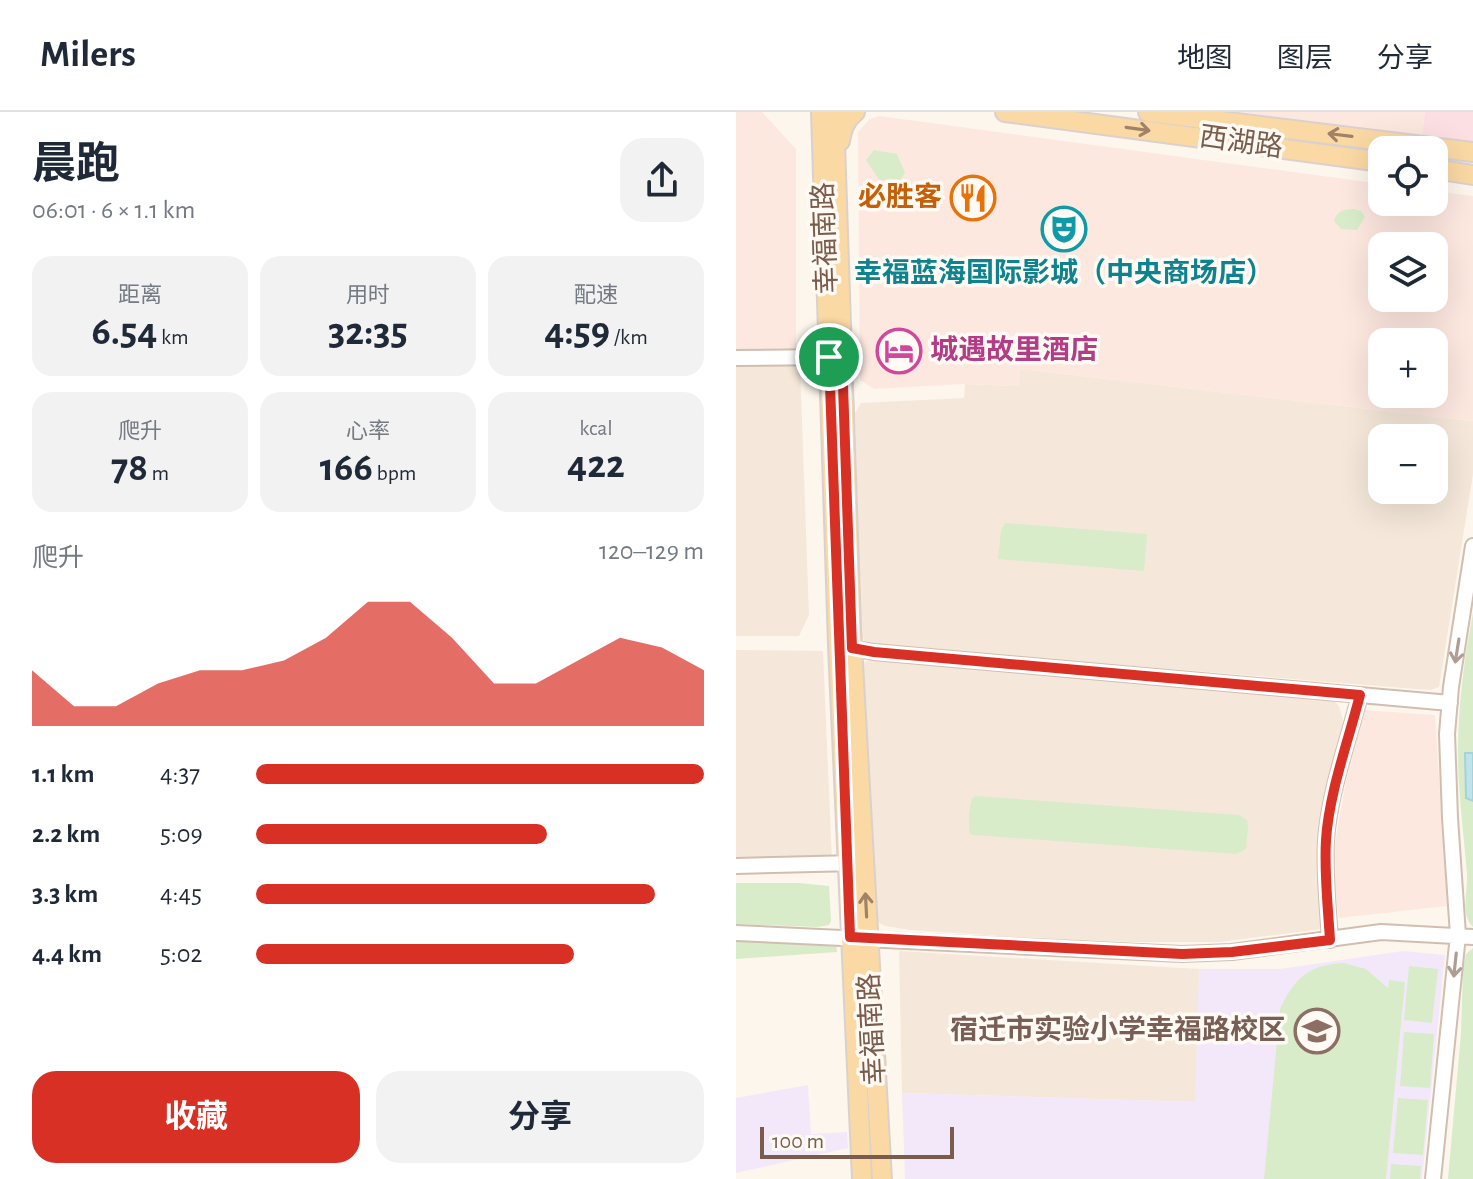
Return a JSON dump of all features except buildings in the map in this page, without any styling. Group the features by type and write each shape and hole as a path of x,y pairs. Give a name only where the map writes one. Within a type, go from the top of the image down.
{"main road":[{"path":"810,112 830,167"},
{"name":"幸福南路","path":"821,112 830,167"},
{"name":"幸福南路","path":"834,112 830,167 845,647 859,937 862,1179"},
{"path":"830,167 843,126 855,112"},
{"name":"西湖路","path":"1005,112 1368,160"},
{"name":"西湖路","path":"1148,112 1473,152"},
{"path":"1448,171 1473,175"},
{"name":"幸福南路","path":"859,937 882,1179"}],"street":[{"path":"736,358 835,357"},
{"path":"1433,1179 1467,936 1450,818 1447,734 1473,546"},
{"path":"845,647 1450,703"},
{"path":"1330,940 1326,841 1332,803 1360,695"},
{"path":"736,866 856,863"},
{"path":"736,933 1182,954 1232,952 1381,932 1467,936"}],"shaded area":[{"path":"736,112 762,112 796,149 796,354 736,354"},
{"path":"1240,112 1425,112 1422,136"},
{"path":"1425,112 1473,112 1473,142 1448,139 1448,136 1422,136"},
{"path":"879,116 1368,182 1368,216 1448,216 1448,193 1473,196 1473,421 1020,369 1018,386 964,384 874,389 860,380 858,132 870,119"},
{"path":"736,365 800,365 809,615 799,636 736,636"},
{"path":"1020,369 1473,421 1473,474 1439,687 1416,689 959,652 864,641 861,634 855,413 861,403 964,398 965,384 1018,386"},
{"path":"736,650 823,651 832,862 736,864"},
{"path":"870,660 1335,702 1343,721 1318,842 1322,929 1220,942 1133,942 911,930 877,922 863,666"},
{"path":"1364,710 1435,715 1447,906 1339,918 1331,866 1346,781"},
{"path":"899,951 1199,969 1196,1102 902,1093"},
{"name":"宿迁市实验小学幸福路校区","path":"1403,951 1445,955 1422,1179 905,1179 902,1093 1195,1102 1199,969 1280,969"},
{"path":"808,1085 811,1134 847,1132 848,1148 736,1173 736,1098"}],"green space":[{"path":"874,150 897,154 905,173 899,182 879,180 866,160"},
{"path":"1354,209 1361,211 1365,217 1357,230 1341,229 1334,221 1337,215"},
{"path":"1005,523 1147,534 1144,571 998,559"},
{"path":"1473,613 1473,927 1466,910 1467,875 1458,753 1462,683"},
{"path":"972,798 1239,815 1247,820 1246,849 1236,854 974,835 970,834 969,816"},
{"path":"736,883 829,886 831,921 829,925 818,927 736,924"},
{"path":"736,936 836,940 837,952 736,959"},
{"path":"1473,948 1473,1179 1448,1179 1461,1033 1463,967 1466,954"},
{"path":"1343,963 1366,969 1388,988 1389,980 1405,982 1386,1179 1264,1179 1280,1009 1291,989 1304,976 1320,967"},
{"path":"1409,966 1438,969 1432,1023 1404,1020"},
{"path":"1404,1032 1434,1034 1430,1088 1400,1086"},
{"path":"1398,1098 1428,1100 1423,1155 1393,1153"},
{"path":"1391,1164 1421,1166 1420,1179 1390,1179"}],"water":[{"path":"1465,753 1473,753 1473,801 1466,798"}],"place":[{"name":"必胜客","path":"973,198"},
{"name":"幸福蓝海国际影城（中央商场店）","path":"1064,229"},
{"name":"城遇故里酒店","path":"899,351"},
{"name":"宿迁市实验小学幸福路校区","path":"1317,1031"}],"route":[{"path":"842,356 852,648 1360,695 1332,803 1326,841 1330,940 1232,952 1182,954 850,937 829,357 842,356"}]}
